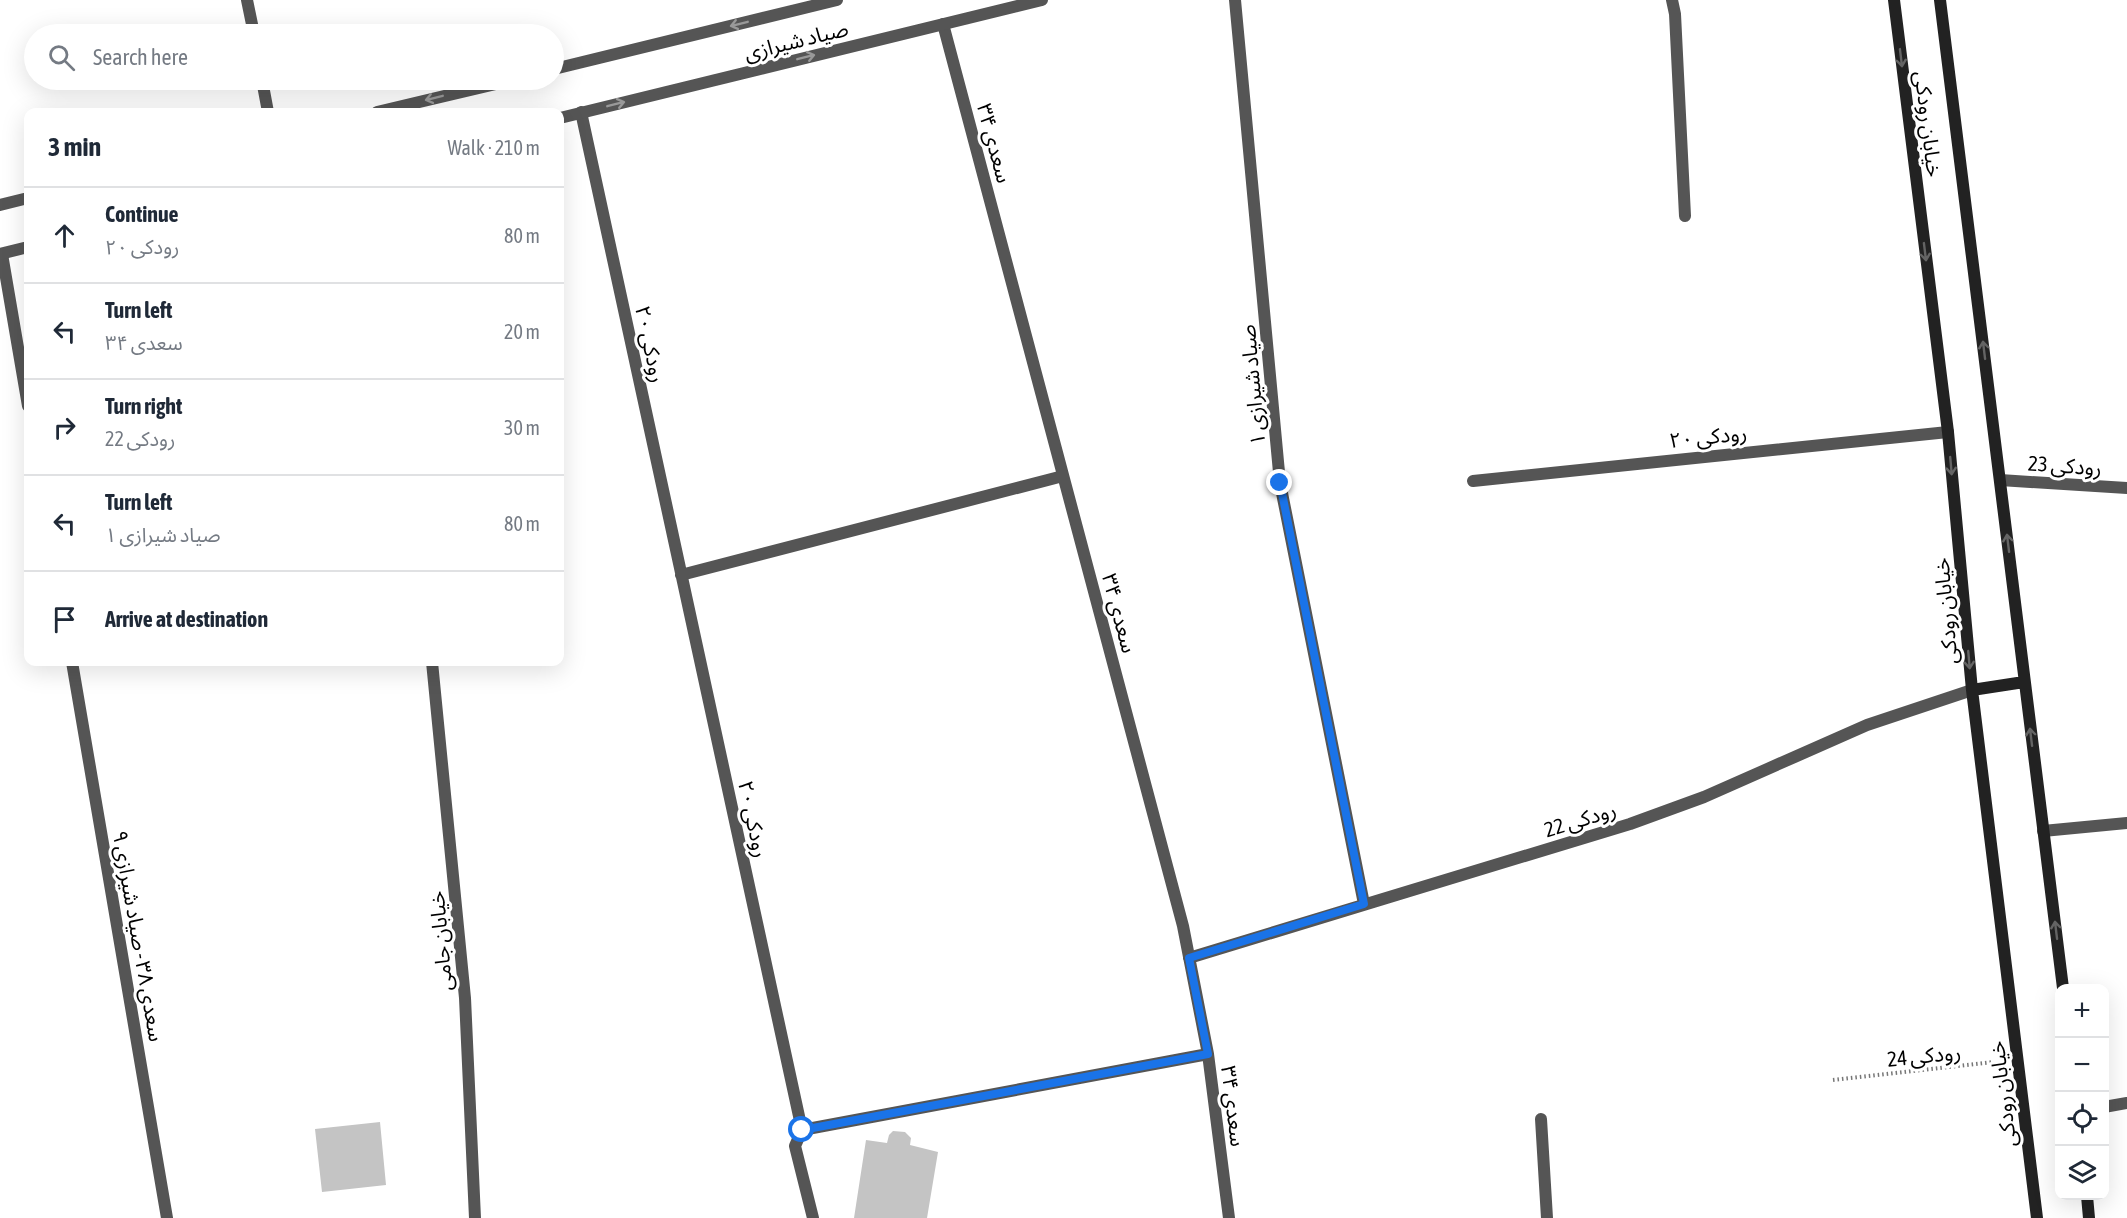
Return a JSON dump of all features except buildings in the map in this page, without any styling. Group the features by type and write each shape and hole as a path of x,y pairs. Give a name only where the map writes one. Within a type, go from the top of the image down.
{"main road":[{"name":"خیابان رودکی","path":"1894,0 1948,432 1972,690 2037,1218"},
{"name":"خیابان رودکی","path":"1940,0 2062,984"},
{"path":"1972,690 2024,682"},
{"path":"2088,1200 2090,1218"}],"street":[{"path":"247,0 252,24"},
{"name":"صیاد شیرازی","path":"564,67 837,0"},
{"name":"صیاد شیرازی","path":"564,117 1042,0"},
{"name":"صیاد شیرازی ۱","path":"1235,0 1280,483 1364,904"},
{"path":"1672,0 1675,14 1685,216"},
{"name":"سعدی ۳۴","path":"943,24 1183,926 1208,1054 1229,1218"},
{"path":"264,90 267,108"},
{"path":"393,108 470,90"},
{"name":"رودکی ۲۰","path":"581,112 802,1130"},
{"path":"0,205 24,199"},
{"path":"24,248 1,254 24,383"},
{"name":"رودکی ۲۰","path":"1473,481 1948,432"},
{"path":"681,575 1063,476"},
{"name":"رودکی 23","path":"2000,480 2127,488"},
{"name":"سعدی ۳۸ - صیاد شیرازی ۹","path":"73,666 167,1218"},
{"name":"خیابان جامی","path":"432,666 465,998 475,1218"},
{"name":"رودکی 22","path":"1189,958 1630,825 1704,797 1867,725 1972,690"},
{"path":"2043,831 2127,823"},
{"path":"813,1218 795,1146 802,1130 1208,1054"},
{"path":"2109,1106 2127,1103"},
{"path":"1541,1119 1547,1218"}],"path":[{"name":"رودکی 24","path":"1833,1080 2018,1059"}],"route":[{"path":"802,1130 1208,1054 1189,958 1364,904 1280,483"}]}
